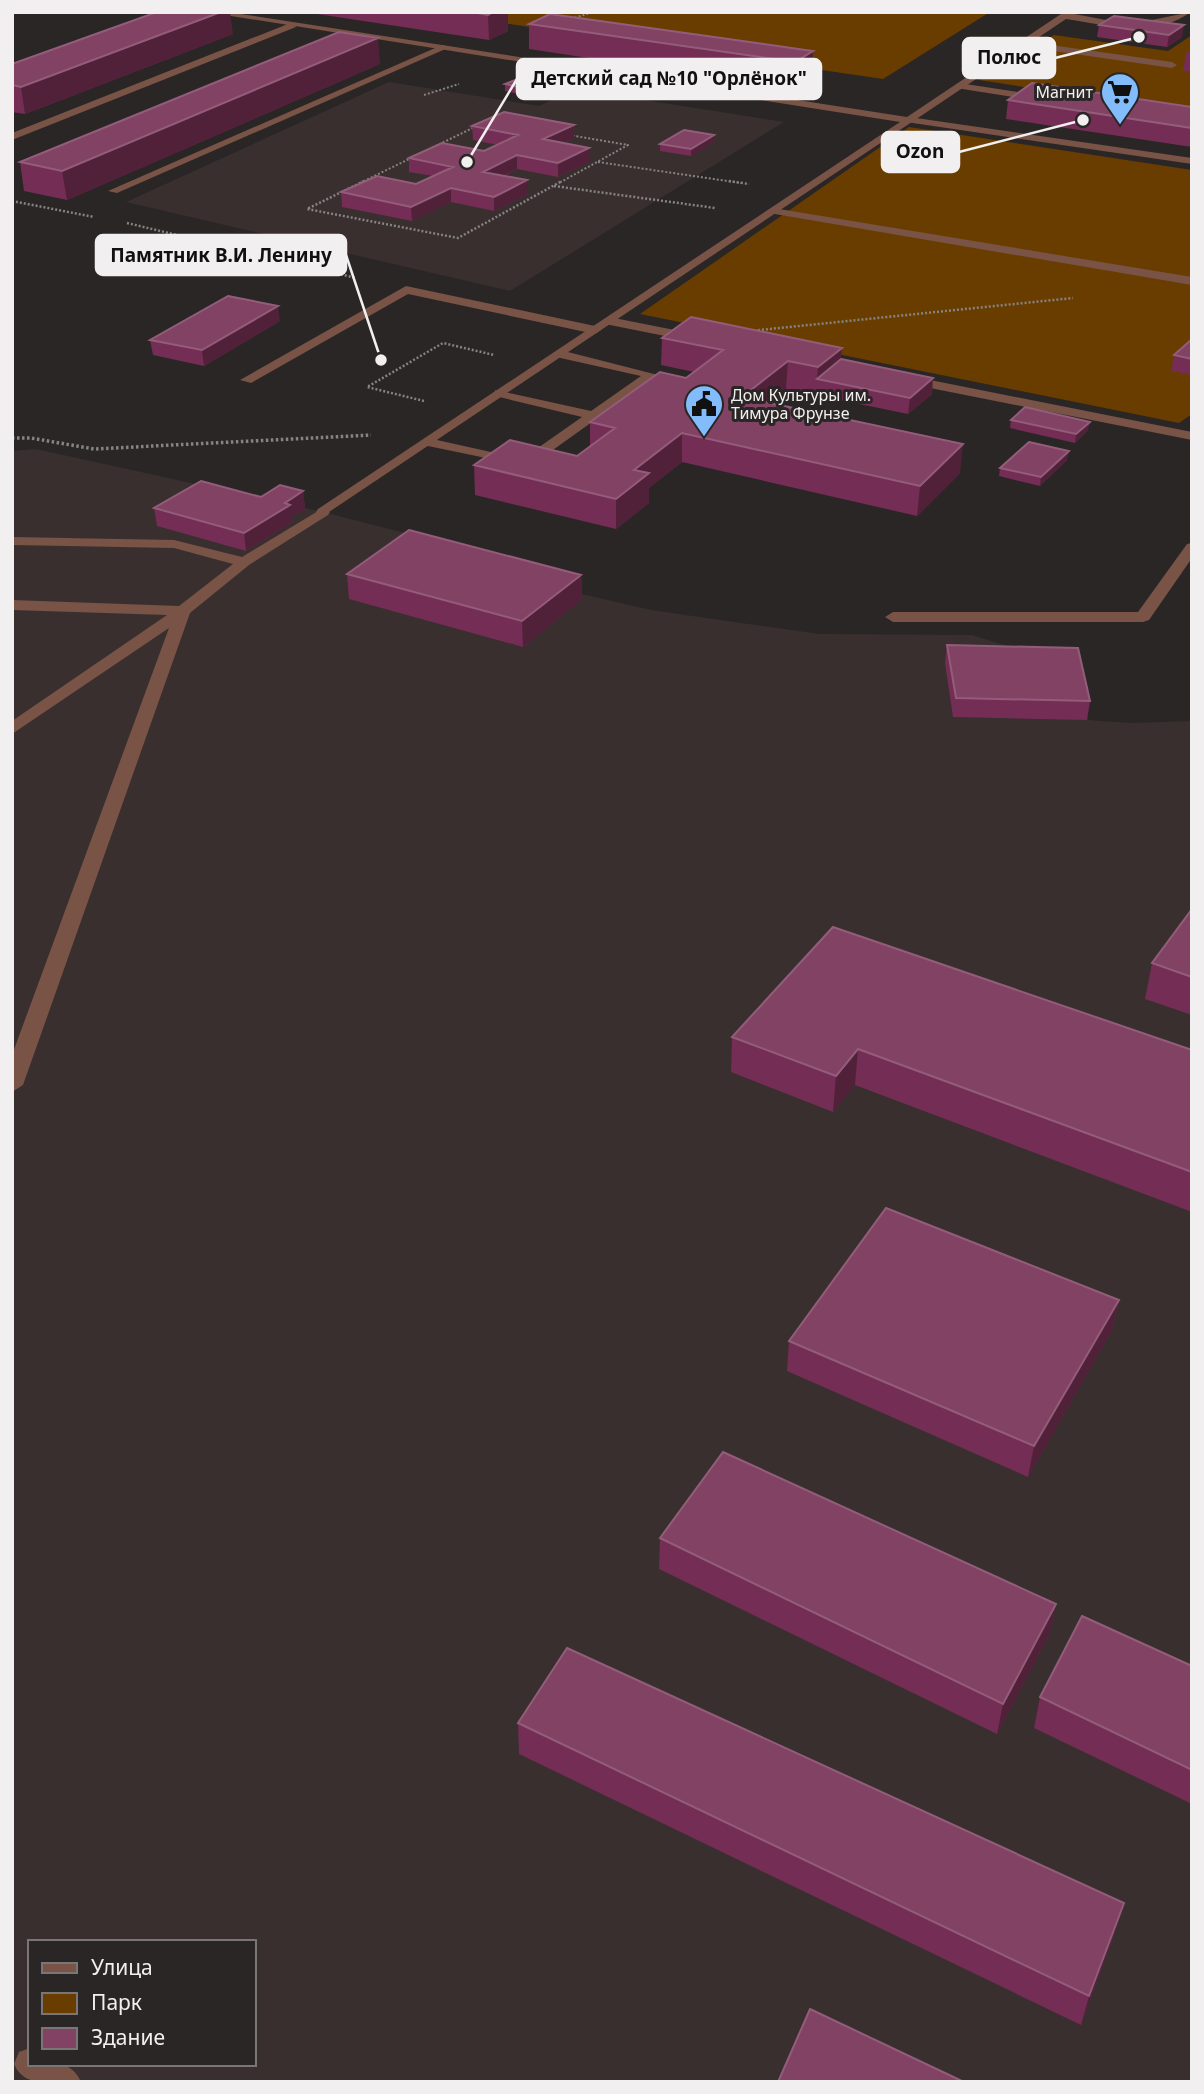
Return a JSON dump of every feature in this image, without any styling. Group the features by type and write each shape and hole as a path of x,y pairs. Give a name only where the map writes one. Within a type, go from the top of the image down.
{"street":[{"path":"195,16 209,12 1192,161"},
{"path":"12,729 183,611 244,562 323,512 1067,14 1153,26 1172,21 1187,12"},
{"path":"12,137 293,25"},
{"path":"1022,44 1172,65"},
{"path":"113,191 445,47"},
{"path":"960,86 1055,101"},
{"path":"773,211 1192,281"},
{"path":"246,380 406,290 595,330"},
{"path":"609,321 700,338"},
{"path":"428,442 524,464 652,375 559,354"},
{"path":"895,377 1192,436"},
{"path":"500,393 593,416"},
{"path":"12,541 174,544 244,562"},
{"path":"892,617 1143,617 1192,547"},
{"path":"12,605 183,611"},
{"path":"12,1084 183,611"},
{"path":"12,2054 28,2063"},
{"path":"34,2066 64,2082"}],"path":[{"path":"487,121 628,145 597,162 458,239 306,209 487,121"},
{"path":"597,162 761,186 806,189"},
{"path":"553,186 722,209"},
{"path":"12,201 101,218"},
{"path":"126,223 406,290"},
{"path":"700,338 1081,297"},
{"path":"424,401 367,387 443,343 495,355"},
{"path":"12,439 31,438 94,449 371,435"}],"shaded area":[{"path":"389,82 539,106 574,89 784,122 510,291 126,202"},
{"path":"36,449 323,512 582,578 582,594 651,610 819,634 972,635 1075,667 1088,720 1130,723 1192,721 1192,2082 12,2082 12,451"}],"green space":[{"path":"429,12 990,12 883,79"},
{"path":"1054,35 1168,51 1192,35 1192,113 979,80"},
{"path":"909,127 1192,170 1192,414 1179,423 640,314"}],"building":[{"path":"157,12 221,12 21,87 12,85 12,64"},
{"path":"472,12 493,12 488,15"},
{"path":"550,14 813,51 795,62 529,24"},
{"path":"1114,16 1184,25 1169,35 1099,25"},
{"path":"339,32 378,38 62,171 20,162"},
{"path":"523,77 556,84 538,91 505,84"},
{"path":"1032,83 1192,107 1192,128 1008,100"},
{"path":"504,112 574,125 543,139 589,148 558,163 517,155 483,172 527,180 494,197 451,188 411,207 341,192 377,176 416,184 453,167 409,158 442,143 484,151 518,135 472,126"},
{"path":"684,130 714,135 691,149 660,144"},
{"path":"228,296 278,306 202,350 150,340"},
{"path":"691,317 842,348 818,367 788,361 742,397 963,444 920,486 682,433 634,470 649,473 616,499 474,465 510,440 577,456 615,428 590,422 660,372 686,378 723,350 662,338"},
{"path":"1191,340 1192,359 1174,355"},
{"path":"841,359 933,378 910,398 817,379"},
{"path":"1025,407 1090,422 1076,434 1011,420"},
{"path":"1029,442 1069,451 1041,477 1000,468"},
{"path":"201,481 261,497 280,485 303,491 285,503 290,505 244,533 154,508"},
{"path":"409,530 581,575 522,621 347,574"},
{"path":"947,645 1078,648 1090,701 956,698"},
{"path":"1192,909 1192,977 1152,963"},
{"path":"833,927 1192,1050 1192,1172 858,1049 836,1076 732,1037"},
{"path":"886,1208 1119,1300 1034,1446 789,1341"},
{"path":"723,1452 1056,1604 1003,1704 660,1538"},
{"path":"1082,1616 1192,1666 1192,1770 1040,1697"},
{"path":"567,1648 1124,1903 1089,1996 518,1723"},
{"path":"810,2009 964,2082 778,2082"}],"place":[{"name":"Полюс","path":"1139,37"},
{"name":"Ozon","path":"1083,120"},
{"name":"Магнит","path":"1120,126"},
{"name":"Детский сад №10 \"Орлёнок\"","path":"467,162"},
{"name":"Памятник В.И. Ленину","path":"381,360"},
{"name":"Дом Культуры им. Тимура Фрунзе","path":"704,438"}]}
